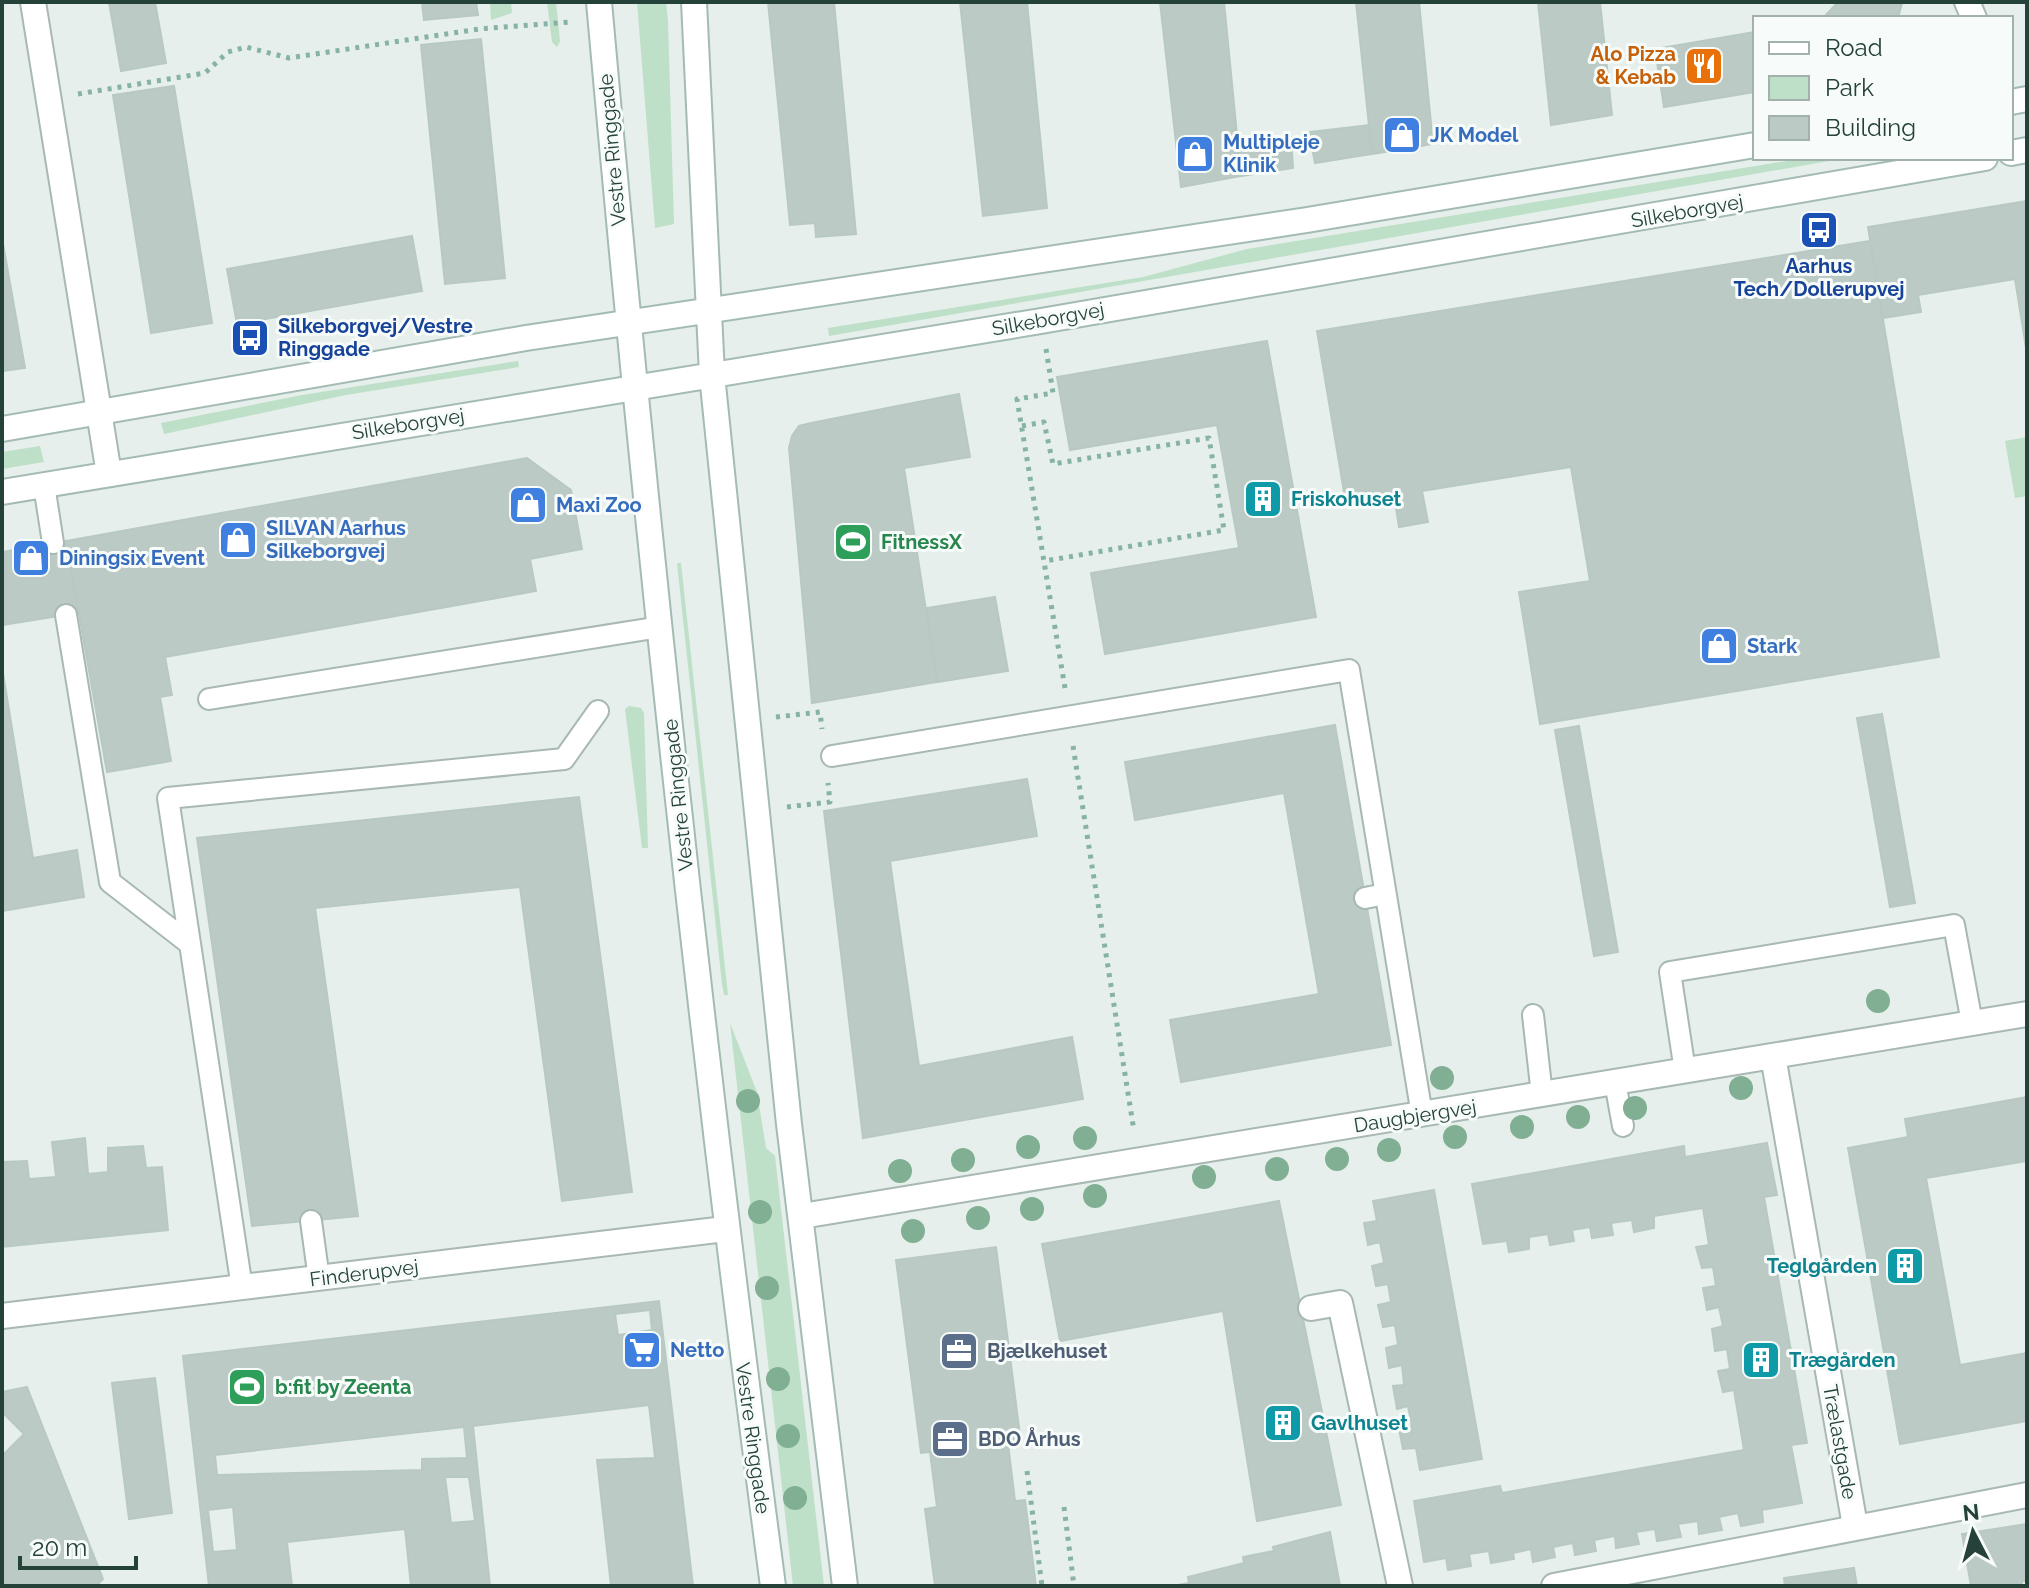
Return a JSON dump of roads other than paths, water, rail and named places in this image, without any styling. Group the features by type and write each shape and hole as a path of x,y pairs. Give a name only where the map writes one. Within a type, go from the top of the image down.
{"street":[{"path":"33,2 109,474"},
{"path":"694,2 712,375 789,1124 845,1586"},
{"name":"Vestre Ringgade","path":"599,11 633,387 725,1229 773,1586"},
{"path":"2,429 258,382 627,322 1307,220 1753,145"},
{"name":"Silkeborgvej","path":"2,492 1041,321 1973,160"},
{"name":"Daugbjergvej","path":"802,1216 2027,1014"},
{"name":"Trælastgade","path":"1554,1586 1855,1526 1773,1056"},
{"name":"Finderupvej","path":"2,1316 725,1229"},
{"path":"1311,1308 1340,1303 1400,1586"},
{"path":"1855,1526 2027,1495"}],"lane":[{"path":"44,485 53,543"},
{"path":"66,615 110,882 190,944"},
{"path":"209,699 660,627"},
{"path":"832,756 1349,670 1375,896 1422,1115"},
{"path":"242,1288 168,798 564,759 598,711"},
{"path":"1685,1071 1670,972 1954,925 1972,1023"},
{"path":"1533,1015 1542,1095"},
{"path":"1615,1082 1623,1126"},
{"path":"311,1221 319,1279"}],"place":[{"name":"Alo Pizza & Kebab","path":"1704,66"},
{"name":"JK Model","path":"1402,135"},
{"name":"Multipleje Klinik","path":"1195,154"},
{"name":"Aarhus Tech/Dollerupvej","path":"1819,230"},
{"name":"Silkeborgvej/Vestre Ringgade","path":"250,338"},
{"name":"Friskohuset","path":"1263,499"},
{"name":"Maxi Zoo","path":"528,505"},
{"name":"SILVAN Aarhus Silkeborgvej","path":"238,540"},
{"name":"FitnessX","path":"853,542"},
{"name":"Diningsix Event","path":"31,558"},
{"name":"Stark","path":"1719,646"},
{"name":"Teglgården","path":"1905,1266"},
{"name":"Netto","path":"642,1350"},
{"name":"Bjælkehuset","path":"959,1351"},
{"name":"Trægården","path":"1761,1360"},
{"name":"b:fit by Zeenta","path":"247,1387"},
{"name":"Gavlhuset","path":"1283,1423"},
{"name":"BDO Århus","path":"950,1439"}]}
